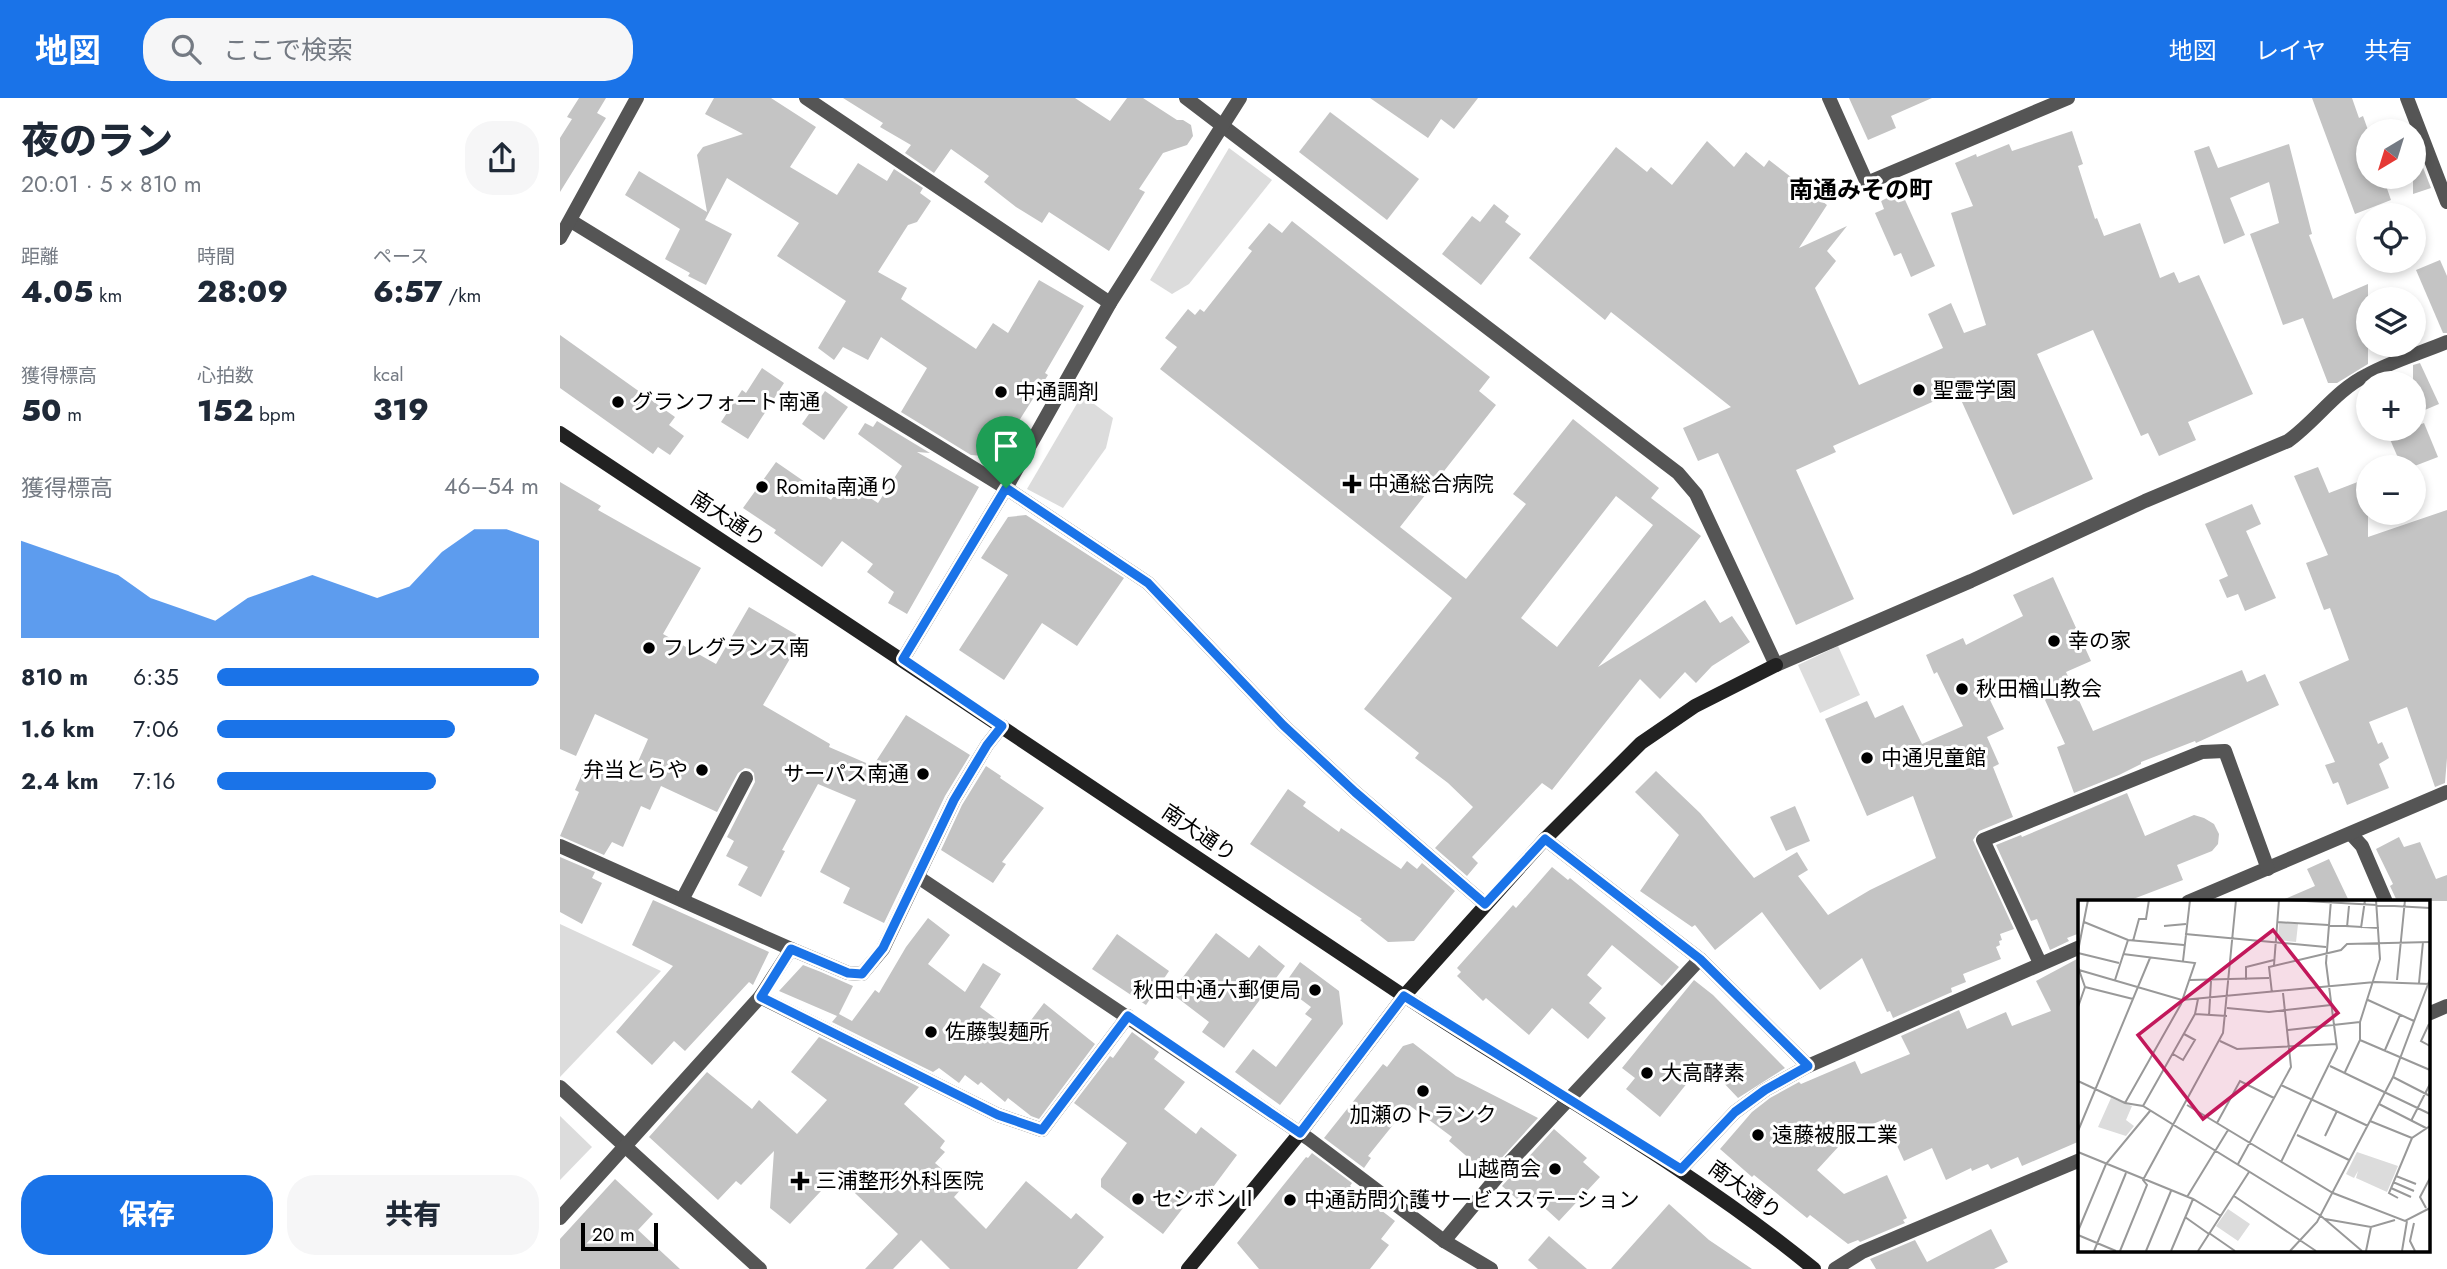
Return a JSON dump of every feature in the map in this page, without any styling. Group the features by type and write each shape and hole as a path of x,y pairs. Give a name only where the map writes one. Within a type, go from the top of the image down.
{"street":[{"path":"560,238 637,98"},
{"path":"806,98 1110,303"},
{"path":"1186,98 1678,473 1696,494 1776,664"},
{"path":"903,659 1006,488 1110,303 1240,98"},
{"path":"1829,98 1867,183 2068,98"},
{"path":"2407,98 2447,202"},
{"path":"571,221 1006,488 1148,583 1283,725 1355,792 1485,904"},
{"path":"1188,1269 1300,1133 1404,996 1545,839 1641,743 1695,706 1776,664 2288,441 2304,430 2344,390 2366,375 2447,342"},
{"name":"南大通り","path":"560,433 903,659 1404,996 1681,1169 1814,1269"},
{"path":"560,846 791,949 848,973 862,974 883,948 954,800 987,745 1002,726"},
{"path":"2040,963 1983,840 2202,752 2225,751 2267,869"},
{"path":"682,900 746,778"},
{"path":"2190,900 2447,792"},
{"path":"2351,834 2362,846 2386,900"},
{"path":"1545,839 1700,959 1808,1066"},
{"path":"918,877 1300,1133 1444,1241 1491,1269"},
{"path":"1681,1169 1735,1112 1765,1090 1808,1066 2078,948"},
{"path":"560,1218 761,997 791,949"},
{"path":"1444,1241 1508,1164 1700,959"},
{"path":"761,997 998,1115 1042,1130 1128,1016"},
{"path":"560,1087 760,1269"},
{"path":"1835,1269 1862,1252 2078,1161"}],"shaded area":[{"path":"1229,148 1272,180 1189,284 1172,294 1150,280"},
{"path":"1082,395 1113,418 1106,448 1063,508 1027,489"},
{"path":"1838,646 1860,695 1820,713 1798,665"},
{"path":"560,924 661,971 560,1077"},
{"path":"560,1116 592,1147 560,1180"}],"building":[{"path":"579,98 606,98 597,113 606,118 560,192 560,138 572,119 567,117"},
{"path":"714,98 771,98 816,127 790,167 837,195 858,163 887,181 894,169 923,188 920,193 931,201 917,222 908,225 878,272 907,288 901,299 976,349 993,323 1008,333 1039,280 1084,306 1045,373 1048,375 996,457 971,455 901,412 927,368 881,337 868,360 843,347 834,360 818,348 846,301 777,256 799,223 727,178 705,220 732,234 706,285 665,259 680,229 625,195 639,171 707,212 697,155 703,147 743,134 705,114"},
{"path":"843,98 1075,98 1110,121 1127,98 1143,98 1177,120 1191,125 1193,136 1187,145 1163,153 1139,189 1145,192 1109,251 1049,212 1042,223 1016,207 984,182 989,176 951,149 934,173 905,153 911,145 880,127 883,123"},
{"path":"1370,98 1478,98 1454,129 1441,119 1428,138"},
{"path":"1849,98 1932,98 1891,116 1896,128 1868,140"},
{"path":"2312,98 2352,98 2359,118 2363,116 2364,119 2356,119 2356,189 2387,189 2391,200 2383,203 2356,203 2355,214"},
{"path":"1330,112 1419,179 1387,220 1299,152"},
{"path":"2072,131 2083,164 2078,166 2095,219 2097,218 2104,236 2140,223 2160,278 2174,272 2179,283 2199,275 2253,394 2188,422 2196,440 2159,456 2148,433 2141,436 2093,330 2037,354 2093,479 2013,515 1957,391 1833,446 1836,452 1796,470 1854,599 1796,625 1718,453 1698,461 1683,428 1731,407 1611,312 1605,320 1529,258 1616,147 1647,172 1651,167 1672,185 1707,141 1734,167 1746,152 1764,167 1769,160 1827,205 1799,248 1847,226 1827,251 1836,261 1815,288 1859,385 1943,348 1928,314 1951,303 1964,333 1986,325 1951,213 1973,206 1955,163 2009,144 2012,151"},
{"path":"2289,144 2312,234 2309,235 2333,299 2356,289 2356,357 2368,357 2368,364 2337,383 2328,383 2303,318 2283,325 2250,234 2279,223 2269,182 2230,198 2245,235 2224,244 2194,151 2209,146 2218,168"},
{"path":"2426,175 2431,188 2413,194 2413,189 2426,189"},
{"path":"1901,191 1935,266 1911,277 1901,253 1894,256 1875,213 1884,209 1881,201"},
{"path":"1494,204 1509,216 1505,222 1521,234 1481,285 1442,254 1472,216 1480,222"},
{"path":"1292,221 1490,377 1479,391 1496,405 1400,527 1466,579 1526,504 1513,494 1573,419 1659,488 1651,498 1701,536 1598,667 1705,600 1720,623 1732,616 1750,642 1712,666 1696,683 1685,672 1660,699 1640,679 1552,790 1542,783 1472,857 1478,863 1467,876 1435,848 1473,807 1448,783 1415,758 1419,753 1364,709 1452,598 1160,369 1177,347 1165,338 1188,309 1195,315 1200,309 1204,312 1252,251 1248,248 1269,223 1282,233","holes":["1616,496 1653,525 1557,647 1521,618"]},
{"path":"2440,260 2447,276 2447,333 2443,333 2426,293 2426,287 2423,287 2417,273 2426,273 2426,266"},
{"name":"グランフォート南通","path":"560,335 675,417 669,425 684,436 670,455 658,447 653,454 560,388"},
{"path":"2420,363 2424,371 2413,371 2413,365"},
{"path":"762,368 784,383 748,439 721,422 742,390 746,393"},
{"path":"2426,376 2439,404 2426,410"},
{"path":"825,391 848,407 824,440 802,424"},
{"path":"877,421 930,453 917,452 979,487 907,614 888,603 894,592 867,572 873,564 842,541 822,567 774,533 776,530 743,508 776,462 831,500 844,481 878,503 902,466 858,434 865,423 873,427"},
{"path":"2426,428 2438,457 2426,462 2426,455 2397,455 2391,441 2426,441"},
{"path":"2318,467 2329,493 2356,483 2356,525 2368,525 2368,537 2403,525 2426,525 2426,517 2447,510 2445,783 2435,787 2407,707 2369,722 2378,744 2382,742 2389,758 2379,764 2389,788 2347,805 2338,782 2333,784 2325,765 2335,762 2299,682 2349,660 2330,608 2324,610 2306,563 2328,555 2294,476"},
{"path":"560,482 601,506 598,510 701,568 663,634 716,664 749,607 802,638 763,705 830,744 829,747 873,766 906,715 970,755 945,796 884,923 843,903 850,888 820,872 856,800 818,784 782,850 785,851 761,897 738,885 748,867 726,856 734,841 727,837 755,782 754,773 750,769 745,768 738,773 717,812 661,786 650,810 641,806 623,847 612,842 604,855 560,836 579,792 575,790 587,763 629,782 648,739 595,714 576,756 560,749"},
{"path":"2252,504 2261,524 2246,531 2276,598 2245,611 2238,594 2227,598 2219,580 2228,576 2205,524"},
{"path":"1026,515 1124,578 1077,646 1042,623 1004,680 959,650 1008,575 981,558 1008,517"},
{"path":"2053,577 2091,661 2066,672 2093,731 2242,670 2247,682 2265,674 2279,705 2196,743 2195,741 2141,762 2119,775 2074,793 2057,747 2065,744 2035,678 1990,700 2004,729 1987,737 1999,764 1993,767 2013,817 1979,831 1973,840 2014,929 2000,934 2002,940 1996,947 2001,959 1963,974 1966,982 1951,988 1952,992 1893,1018 1890,1011 1887,1012 1862,958 1820,990 1762,912 1715,950 1695,925 1692,927 1640,891 1679,835 1635,792 1656,771 1700,813 1754,878 1797,852 1808,870 1798,876 1828,915 1870,890 1936,858 1913,796 1867,816 1825,719 1867,701 1875,718 1903,705 1922,744 1963,726 1926,655 1963,638 1966,645 2023,616 2013,595"},
{"path":"986,766 1044,808 1002,862 1006,864 993,883 941,850 962,805"},
{"path":"1288,789 1306,802 1303,806 1339,832 1341,828 1401,869 1407,861 1417,869 1422,863 1455,891 1414,941 1388,942 1360,920 1362,919 1250,844"},
{"path":"2127,793 2145,836 2194,815 2214,824 2219,834 2218,844 2212,851 2177,865 2183,880 2131,900 2078,900 2078,934 2050,950 2037,919 2031,921 1996,845 2021,835 2022,837"},
{"path":"1795,806 1810,841 1786,851 1770,817"},
{"path":"2399,837 2404,847 2420,842 2436,879 2447,875 2447,901 2397,900 2390,886 2393,884 2376,849"},
{"path":"560,857 595,872 592,878 602,883 582,924 560,912"},
{"path":"2329,859 2349,900 2282,900 2315,886 2307,869"},
{"path":"1552,867 1568,880 1570,878 1679,967 1662,986 1612,945 1587,975 1602,988 1589,1003 1606,1018 1588,1039 1552,1008 1529,1035 1486,998 1483,1001 1457,976 1461,972 1457,968 1513,905 1516,908"},
{"path":"653,900 769,952 753,985 749,982 685,1051 674,1041 652,1065 616,1032 673,966 632,945"},
{"path":"928,918 950,935 928,964 965,992 983,963 1001,974 980,1007 1019,1036 1044,1003 1095,1044 1039,1119 1008,1098 1005,1102 981,1082 978,1085 965,1075 959,1083 939,1068 933,1072 832,1022 837,1016 779,991 803,965 821,972 853,986 839,1014 852,1021 875,990 879,993 906,947"},
{"path":"1216,933 1249,958 1259,945 1285,966 1224,1048 1202,1032 1209,1022 1171,993"},
{"path":"1117,934 1169,971 1146,1005 1092,969"},
{"path":"2078,960 2078,1142 2022,1166 2018,1157 1991,1169 1988,1164 1972,1171 1971,1168 1946,1180 1932,1148 1904,1161 1885,1119 1851,1133 1817,1170 1844,1194 1887,1175 1907,1218 1903,1220 1905,1223 1860,1242 1858,1240 1848,1244 1810,1215 1807,1218 1720,1149 1752,1112 1770,1098 1799,1082 1801,1084 1855,1061 1861,1074 1910,1054 1901,1036 1959,1010 1967,1029 2006,1012 2012,1026 2051,1011 2036,981"},
{"path":"1300,962 1339,991 1343,1024 1280,1105 1235,1072 1253,1049 1276,1067 1312,1019 1305,1014 1311,1007 1283,986"},
{"path":"1694,980 1713,995 1785,1068 1738,1098 1704,1062 1660,1117 1626,1089 1635,1078 1622,1068"},
{"path":"1132,1032 1159,1052 1154,1059 1185,1082 1164,1109 1196,1134 1201,1127 1237,1155 1202,1202 1193,1195 1163,1234 1101,1187 1101,1179 1127,1143 1074,1103"},
{"path":"819,1037 919,1087 904,1104 945,1141 940,1148 945,1152 935,1163 963,1187 954,1197 986,1229 1026,1181 1071,1219 1076,1213 1104,1237 1077,1269 950,1269 921,1240 893,1269 865,1269 898,1234 836,1175 790,1224 770,1208 774,1151 741,1185 736,1181 718,1200 649,1137 707,1072 752,1109 759,1100 797,1134 827,1100 791,1072"},
{"path":"1413,1043 1456,1076 1538,1118 1487,1174 1449,1141 1452,1137 1409,1105 1368,1156 1371,1158 1364,1168 1324,1138 1383,1064 1387,1067 1403,1046"},
{"name":"山越商会","path":"1554,1129 1587,1158 1583,1162 1600,1177 1559,1221 1525,1190 1517,1199 1502,1186"},
{"path":"1312,1153 1352,1183 1350,1186 1395,1221 1381,1239 1389,1245 1370,1269 1259,1269 1237,1243"},
{"path":"615,1179 653,1214 638,1230 680,1269 560,1269 560,1239"},
{"path":"1669,1204 1709,1240 1752,1269 1611,1269"},
{"path":"1991,1229 2008,1262 1994,1269 1876,1269 1870,1259 1915,1240 1927,1262"},
{"path":"1549,1236 1587,1269 1538,1269 1528,1260"}],"place":[{"name":"聖霊学園","path":"1919,390"},
{"name":"中通調剤","path":"1001,392"},
{"name":"グランフォート南通","path":"618,402"},
{"name":"中通総合病院","path":"1352,484"},
{"name":"Romita南通り","path":"762,487"},
{"name":"幸の家","path":"2054,641"},
{"name":"フレグランス南","path":"649,648"},
{"name":"秋田楢山教会","path":"1962,689"},
{"name":"中通児童館","path":"1867,758"},
{"name":"弁当とらや","path":"702,770"},
{"name":"サーパス南通","path":"923,774"},
{"name":"秋田中通六郵便局","path":"1315,990"},
{"name":"佐藤製麺所","path":"931,1032"},
{"name":"大高酵素","path":"1647,1073"},
{"name":"加瀬のトランク","path":"1423,1091"},
{"name":"遠藤被服工業","path":"1758,1135"},
{"name":"山越商会","path":"1555,1169"},
{"name":"三浦整形外科医院","path":"800,1181"},
{"name":"セシボンⅡ","path":"1138,1199"},
{"name":"中通訪問介護サービスステーション","path":"1290,1200"}],"district":[{"name":"南通みその町","path":"1861,190"}],"route":[{"path":"1006,488 1148,583 1283,725 1355,792 1485,904 1545,839 1700,959 1808,1066 1765,1090 1735,1112 1681,1169 1404,996 1300,1133 1128,1016 1042,1130 998,1115 761,997 791,949 848,973 862,974 883,948 954,800 987,745 1002,726 903,659 1006,488"}]}
